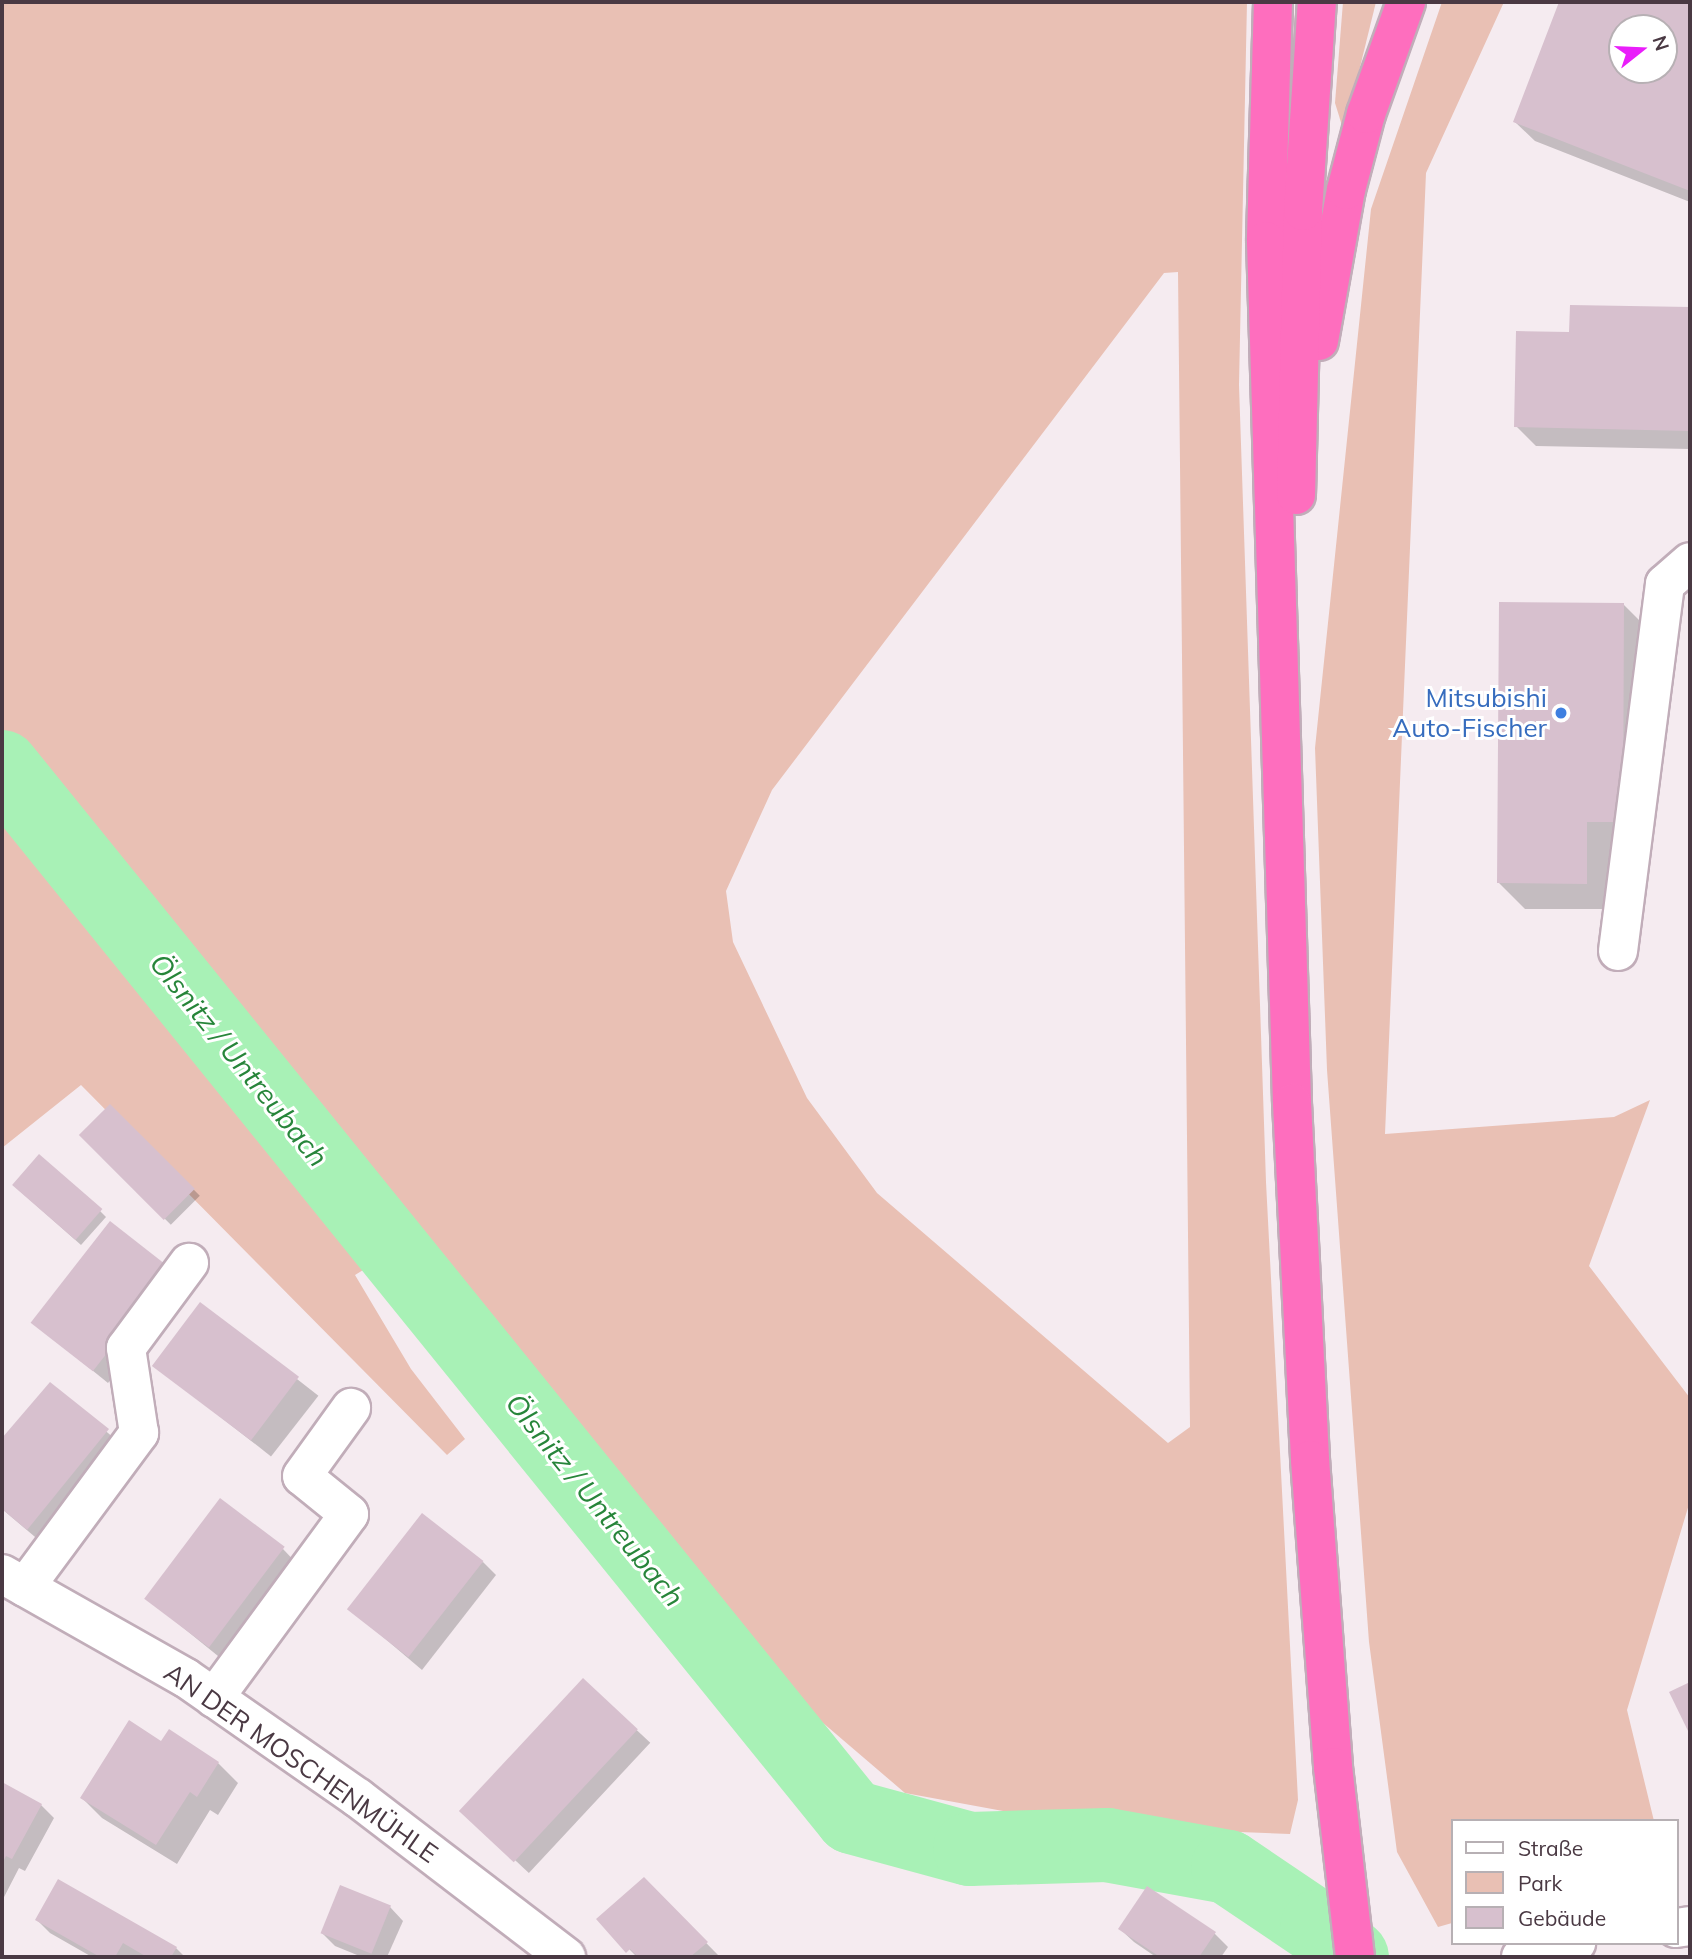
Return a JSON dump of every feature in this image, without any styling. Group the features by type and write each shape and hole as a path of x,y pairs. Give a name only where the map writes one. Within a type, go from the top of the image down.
{"highway":[{"path":"1273,2 1266,241 1281,753 1310,1460 1333,1767 1355,1957"},
{"path":"1281,753 1298,461 1303,211 1317,2"},
{"path":"1298,461 1346,190 1366,114 1406,2"}],"street":[{"path":"1618,951 1664,584 1690,562"},
{"name":"AN DER MOSCHENMÜHLE","path":"189,1262 126,1348 139,1433 13,1581 215,1698 358,1798 566,1957"},
{"path":"215,1698 349,1514 302,1476 351,1408"},
{"path":"1521,1957 1568,1945"}],"green space":[{"path":"2,2 1247,2 1239,385 1266,1182 1298,1800 1290,1834 1084,1826 905,1793 781,1687 417,1237 355,1275 411,1369 465,1439 447,1455 81,1085 2,1148","holes":["1178,272 1190,1427 1168,1443 877,1193 807,1098 733,942 726,891 772,790 1164,273"]},
{"path":"1343,2 1376,2 1344,132 1335,103"},
{"path":"1442,2 1504,2 1426,173 1385,1134 1614,1117 1650,1100 1589,1266 1690,1398 1690,1501 1627,1710 1654,1819 1450,1819 1450,1924 1438,1927 1397,1852 1369,1642 1327,1070 1315,748 1371,209"}],"building":[{"path":"1559,2 1690,2 1690,191 1513,122"},
{"path":"1570,305 1690,307 1690,431 1514,427 1516,331 1569,332"},
{"name":"Mitsubishi Auto-Fischer","path":"1499,602 1624,603 1623,822 1587,822 1587,884 1497,883"},
{"path":"110,1104 195,1189 164,1220 79,1135"},
{"path":"39,1154 102,1209 75,1240 12,1185"},
{"path":"110,1221 172,1270 93,1371 31,1323"},
{"path":"200,1302 299,1377 251,1441 152,1366"},
{"path":"50,1382 109,1429 27,1530 2,1509 2,1438"},
{"path":"220,1498 285,1547 209,1647 144,1599"},
{"path":"422,1513 483,1561 408,1657 347,1609"},
{"path":"583,1678 638,1729 514,1862 459,1811"},
{"path":"1690,1682 1690,1735 1669,1692"},
{"path":"129,1720 161,1741 169,1729 219,1762 197,1797 190,1792 156,1845 80,1798"},
{"path":"2,1782 42,1804 12,1859 6,1856 2,1864"},
{"path":"644,1877 708,1942 690,1957 638,1957 630,1949 626,1953 596,1919"},
{"path":"58,1879 177,1947 171,1957 147,1957 123,1943 115,1957 100,1957 35,1920"},
{"path":"340,1885 391,1906 372,1954 321,1933"},
{"path":"1147,1886 1216,1932 1199,1957 1160,1957 1118,1929"}],"waterway":[{"name":"Ölsnitz / Untreubach","path":"2,767 852,1817 970,1849 1107,1845 1228,1867 1317,1927 1352,1957"}],"place":[{"name":"Mitsubishi Auto-Fischer","path":"1561,713"}]}
